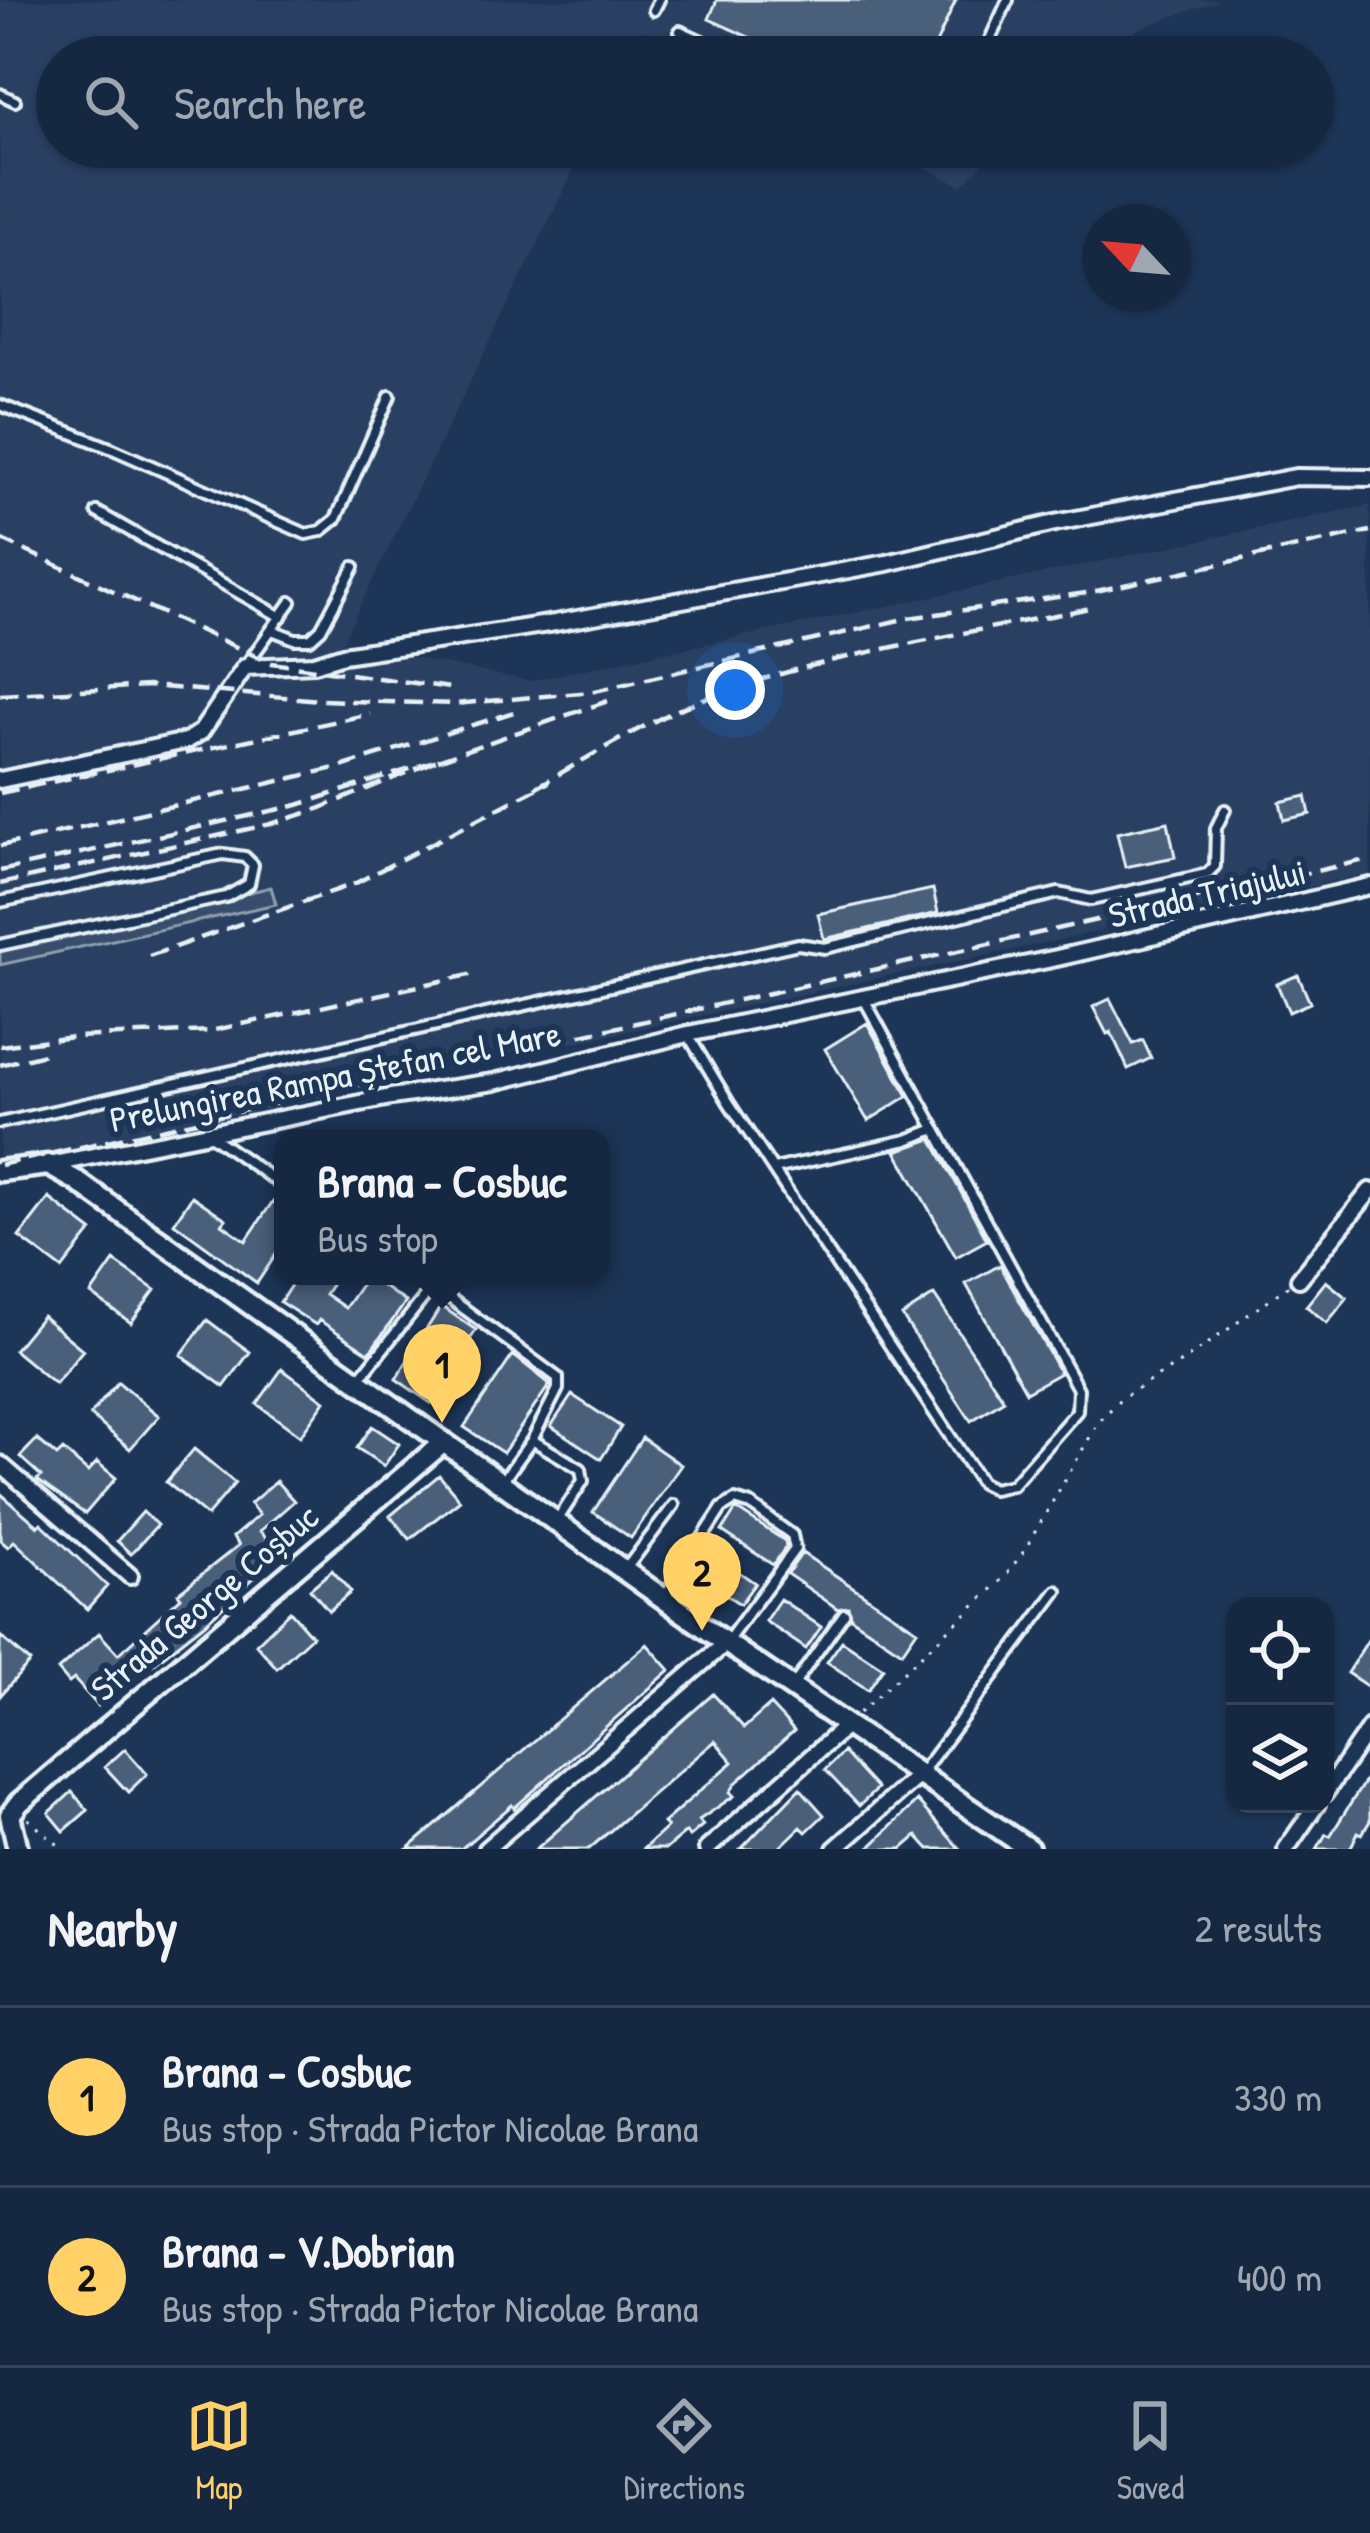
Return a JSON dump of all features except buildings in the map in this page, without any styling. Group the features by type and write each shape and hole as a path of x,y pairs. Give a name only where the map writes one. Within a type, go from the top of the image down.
{"street":[{"path":"0,780 186,742 201,732 245,667 314,664 344,655 555,623 886,563 1055,523 1296,477 1370,478"},
{"name":"Strada Triajului","path":"864,999 1370,886"},
{"name":"Prelungirea Rampa Ștefan cel Mare","path":"0,1171 494,1082 688,1034 864,999"},
{"path":"48,1165 726,1643 1029,1849"},
{"path":"1299,1279 1370,1191"},
{"name":"Strada George Coșbuc","path":"8,1812 444,1442"},
{"path":"0,1464 130,1576"},
{"path":"486,1849 726,1643"},
{"path":"706,1849 847,1725"},
{"path":"1334,1780 1370,1727"},
{"path":"835,1849 920,1774"},
{"path":"8,1812 18,1849"},
{"path":"1286,1849 1311,1813"}],"lane":[{"path":"654,10 659,0"},
{"path":"992,36 1008,0"},
{"path":"680,31 691,36"},
{"path":"0,94 16,101"},
{"path":"0,405 306,534 321,531 336,519 389,396"},
{"path":"97,512 281,617"},
{"path":"272,630 310,639 321,629 354,567"},
{"path":"245,667 291,602"},
{"path":"0,1124 798,944 825,947 1059,893 1091,900 1207,874 1215,866 1216,827 1225,810"},
{"path":"0,902 223,854 245,857 253,865 249,884 226,897 0,945"},
{"path":"688,1034 981,1484 993,1489 1012,1485 1077,1411 1078,1389 864,999"},
{"path":"774,1168 907,1140 935,1129"},
{"path":"209,1134 274,1180"},
{"path":"358,1380 434,1291 548,1367 558,1378 558,1389 532,1440 502,1483"},
{"path":"532,1440 583,1475 556,1522"},
{"path":"663,1598 722,1508 735,1500 751,1505 792,1535 795,1549 726,1643"},
{"path":"625,1571 674,1505"},
{"path":"920,1774 1057,1591"},
{"path":"793,1688 844,1614"}],"path":[{"path":"847,1725 1004,1580 1088,1438 1120,1400 1299,1279"},
{"path":"8,1812 63,1849"}],"shaded area":[{"path":"0,0 1219,0 1129,36 654,36 643,31 640,36 36,36 36,168 575,168 342,643 529,681 1370,505 1370,874 0,1164"},
{"path":"925,168 979,168 962,186"},
{"path":"271,887 276,904 0,965 0,952"}],"railway":[{"path":"0,695 148,686 320,700 454,704 591,692 908,618 1087,593 1370,531"},
{"path":"0,539 271,663 457,689"},
{"path":"535,788 655,721 731,689 864,653 1090,608"},
{"path":"438,760 608,701"},
{"path":"0,846 344,766 520,710"},
{"path":"0,793 370,714"},
{"path":"0,871 298,805 438,760 271,824 0,884"},
{"path":"149,956 354,884 549,782"},
{"path":"0,1165 1370,859"},
{"path":"0,1046 73,1037 210,1031 474,974"},
{"path":"0,1065 48,1053"}],"place":[{"name":"Brana - Cosbuc","path":"442,1423"},
{"name":"Brana - V.Dobrian","path":"702,1631"}]}
